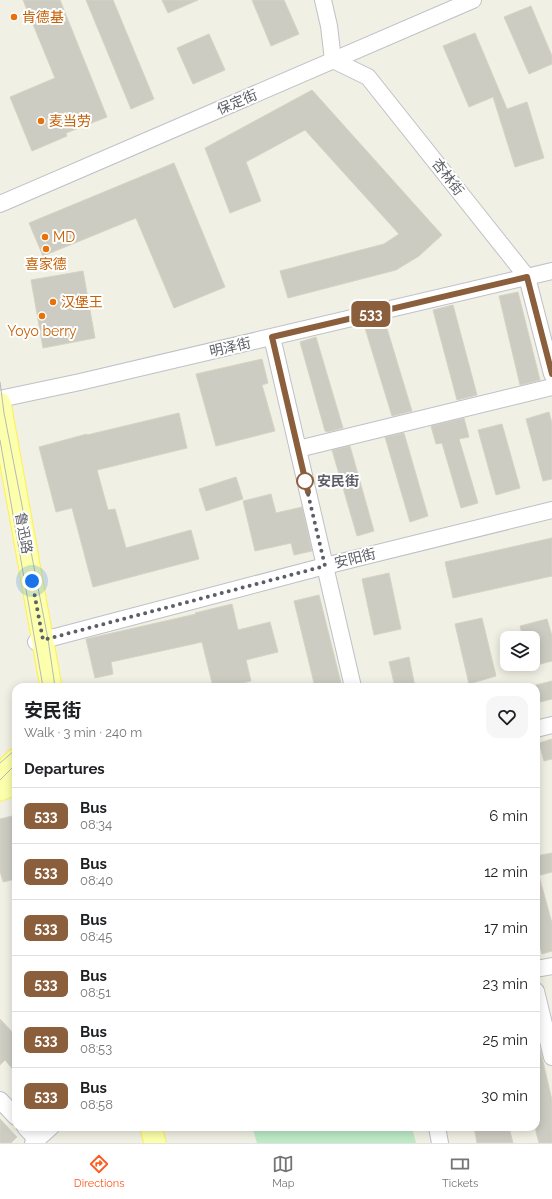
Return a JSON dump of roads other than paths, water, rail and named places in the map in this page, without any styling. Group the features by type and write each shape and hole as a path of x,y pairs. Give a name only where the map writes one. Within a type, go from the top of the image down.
{"main road":[{"name":"鲁迅路","path":"0,403 39,641 50,683"},
{"path":"0,775 12,763"},
{"path":"0,790 12,786"},
{"path":"152,1131 155,1143"}],"street":[{"path":"323,0 329,26 333,60"},
{"name":"保定街","path":"0,204 473,0"},
{"name":"杏林街","path":"333,60 368,77 527,277 552,374"},
{"name":"明泽街","path":"0,399 80,382 552,271"},
{"path":"272,337 352,683"},
{"path":"298,449 552,387"},
{"name":"安阳街","path":"39,641 325,566 552,510"},
{"path":"540,728 552,725"},
{"path":"540,968 552,966"},
{"path":"540,1008 552,1058"},
{"path":"0,1100 12,1114"},
{"path":"28,1131 35,1141 46,1131"},
{"path":"438,1131 440,1143"}],"tram line":[{"path":"0,382 4,413 48,639 54,683"},
{"path":"0,440 42,683"},
{"path":"0,763 12,752"},
{"path":"0,780 12,768"}],"place":[{"name":"肯德基","path":"14,17"},
{"name":"麦当劳","path":"41,121"},
{"name":"MD","path":"45,237"},
{"name":"喜家德","path":"46,249"},
{"name":"汉堡王","path":"53,302"},
{"name":"Yoyo berry","path":"42,316"},
{"name":"安民街","path":"305,481"}]}
